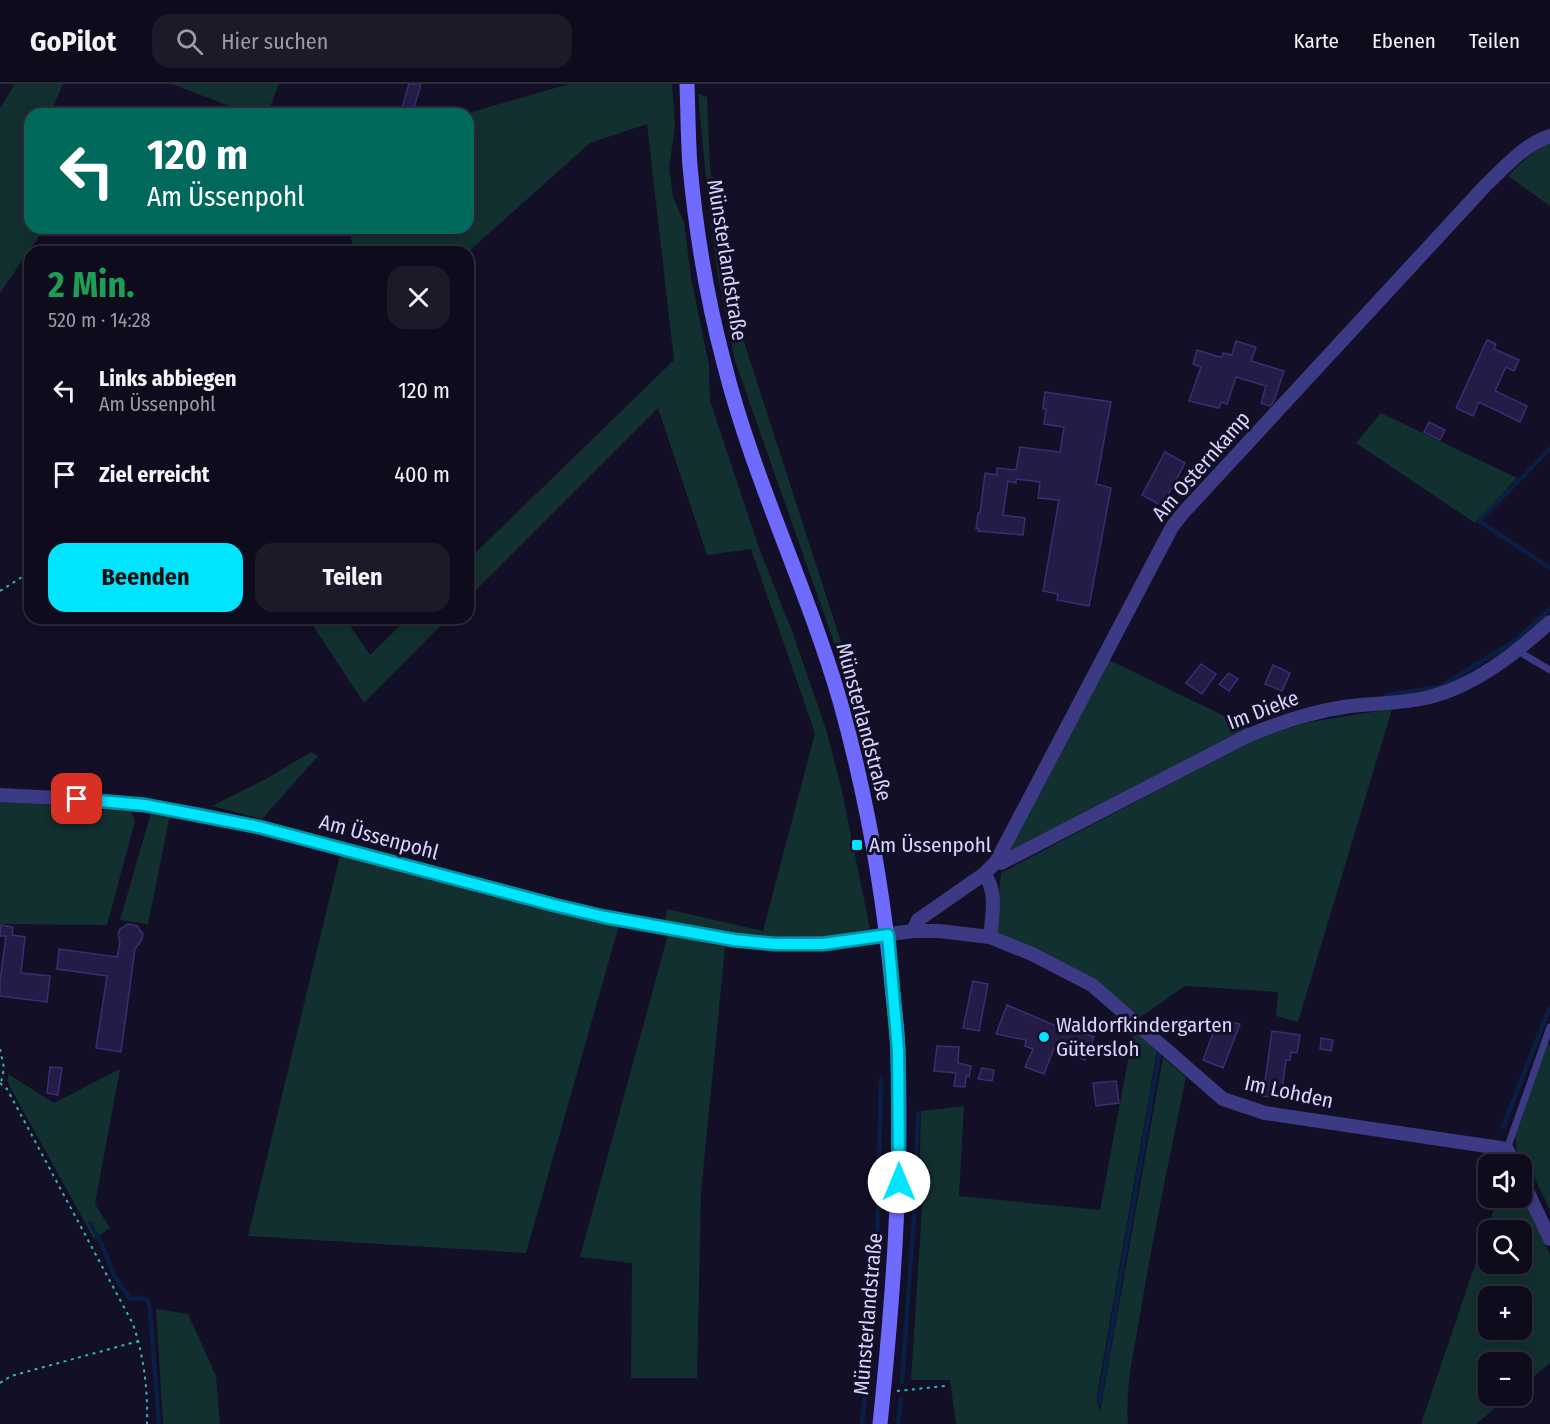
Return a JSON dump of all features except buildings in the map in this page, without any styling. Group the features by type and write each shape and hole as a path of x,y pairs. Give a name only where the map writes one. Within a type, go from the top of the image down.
{"main road":[{"name":"Münsterlandstraße","path":"687,84 690,167 704,277 724,365 756,466 840,701 867,814 888,935 898,1050 899,1182 894,1288 880,1424"}],"street":[{"name":"Am Osternkamp","path":"913,932 918,920 984,874 996,862 1172,527 1183,513 1485,186 1516,155 1540,139 1550,136"},
{"name":"Im Dieke","path":"996,862 1001,863 1258,732 1309,714 1343,707 1432,697 1474,678 1518,651 1550,622"},
{"name":"Am Üssenpohl","path":"0,795 145,805 203,815 259,827 554,905 605,917 734,940 775,944 823,944 888,935"},
{"path":"984,874 989,880 993,897 990,937"},
{"name":"Im Lohden","path":"888,935 939,931 990,937 1032,954 1092,985 1223,1099 1265,1113 1507,1149"},
{"path":"1507,1149 1509,1154"},
{"path":"1532,1201 1550,1239"}],"lane":[{"path":"1518,651 1550,670"},
{"path":"1507,1149 1550,1027"}],"path":[{"path":"0,591 24,576"},
{"path":"0,1049 4,1068 0,1083 7,1089 134,1324 146,1378 147,1424"},
{"path":"0,1383 10,1377 139,1341"},
{"path":"883,1393 945,1386"}],"green space":[{"path":"15,84 63,84 53,108 24,108 24,234 40,235 32,246 24,246 24,258 0,293 0,108"},
{"path":"172,84 279,84 269,108 234,108"},
{"path":"569,84 672,84 675,127 669,168 673,197 684,222 691,278 709,365 710,401 759,548 793,634 826,729 842,791 870,929 823,938 752,939 665,923 667,909 763,931 815,733 751,549 707,555 658,408 474,592 474,554 674,360 647,124 590,143 474,247 353,246 350,234 474,234 474,111"},
{"path":"698,94 707,97 710,167 728,281 746,348 845,654 842,665 735,361 718,276"},
{"path":"1550,143 1550,206 1508,176 1533,152"},
{"path":"1381,413 1517,478 1475,523 1356,443"},
{"path":"312,624 349,624 370,655 402,624 442,624 364,703"},
{"path":"1109,660 1251,729 1013,852 1011,848"},
{"path":"1392,709 1298,1022 1276,1016 1278,992 1185,986 1139,1018 996,934 1001,873 1253,740 1309,722"},
{"path":"311,752 318,756 262,819 212,806 264,780"},
{"path":"0,801 131,812 135,821 107,925 0,924"},
{"path":"151,813 170,815 148,924 120,920"},
{"path":"340,855 619,925 526,1253 248,1236"},
{"path":"668,935 725,947 701,1193 697,1378 631,1378 632,1263 580,1257"},
{"path":"1134,1028 1157,1050 1097,1396 1100,1412 1163,1057 1186,1077 1156,1225 1133,1356 1129,1383 1128,1424 956,1424 950,1380 911,1380 923,1193 919,1192 921,1111 964,1106 959,1196 1100,1210"},
{"path":"1547,1044 1550,1045 1550,1210 1532,1173 1532,1154 1517,1153 1515,1136"},
{"path":"120,1069 95,1204 110,1228 94,1239 8,1083 8,1074 54,1103"},
{"path":"1494,1208 1528,1208 1550,1254 1550,1363 1532,1378 1532,1352 1478,1352 1478,1406 1498,1406 1476,1424 1421,1424 1478,1256 1478,1274 1532,1274 1532,1220 1490,1220"},
{"path":"156,1309 188,1314 216,1376 220,1424 163,1424"}],"waterway":[{"path":"1550,449 1479,521 1550,568"},
{"path":"1386,695 1440,687 1515,641 1550,609"},
{"path":"1503,1127 1550,1007"},
{"path":"1099,1403 1159,1055"},
{"path":"862,1424 876,1290 881,1079"},
{"path":"902,1382 914,1216 918,1113"},
{"path":"90,1223 114,1275 130,1299 148,1300 159,1424"},
{"path":"898,1424 901,1399"}],"place":[{"name":"Am Üssenpohl","path":"857,845"},
{"name":"Waldorfkindergarten Gütersloh","path":"1044,1037"}],"route":[{"path":"77,799 145,805 259,827 554,905 605,917 734,940 775,944 823,944 888,935 898,1050 899,1182"}]}
